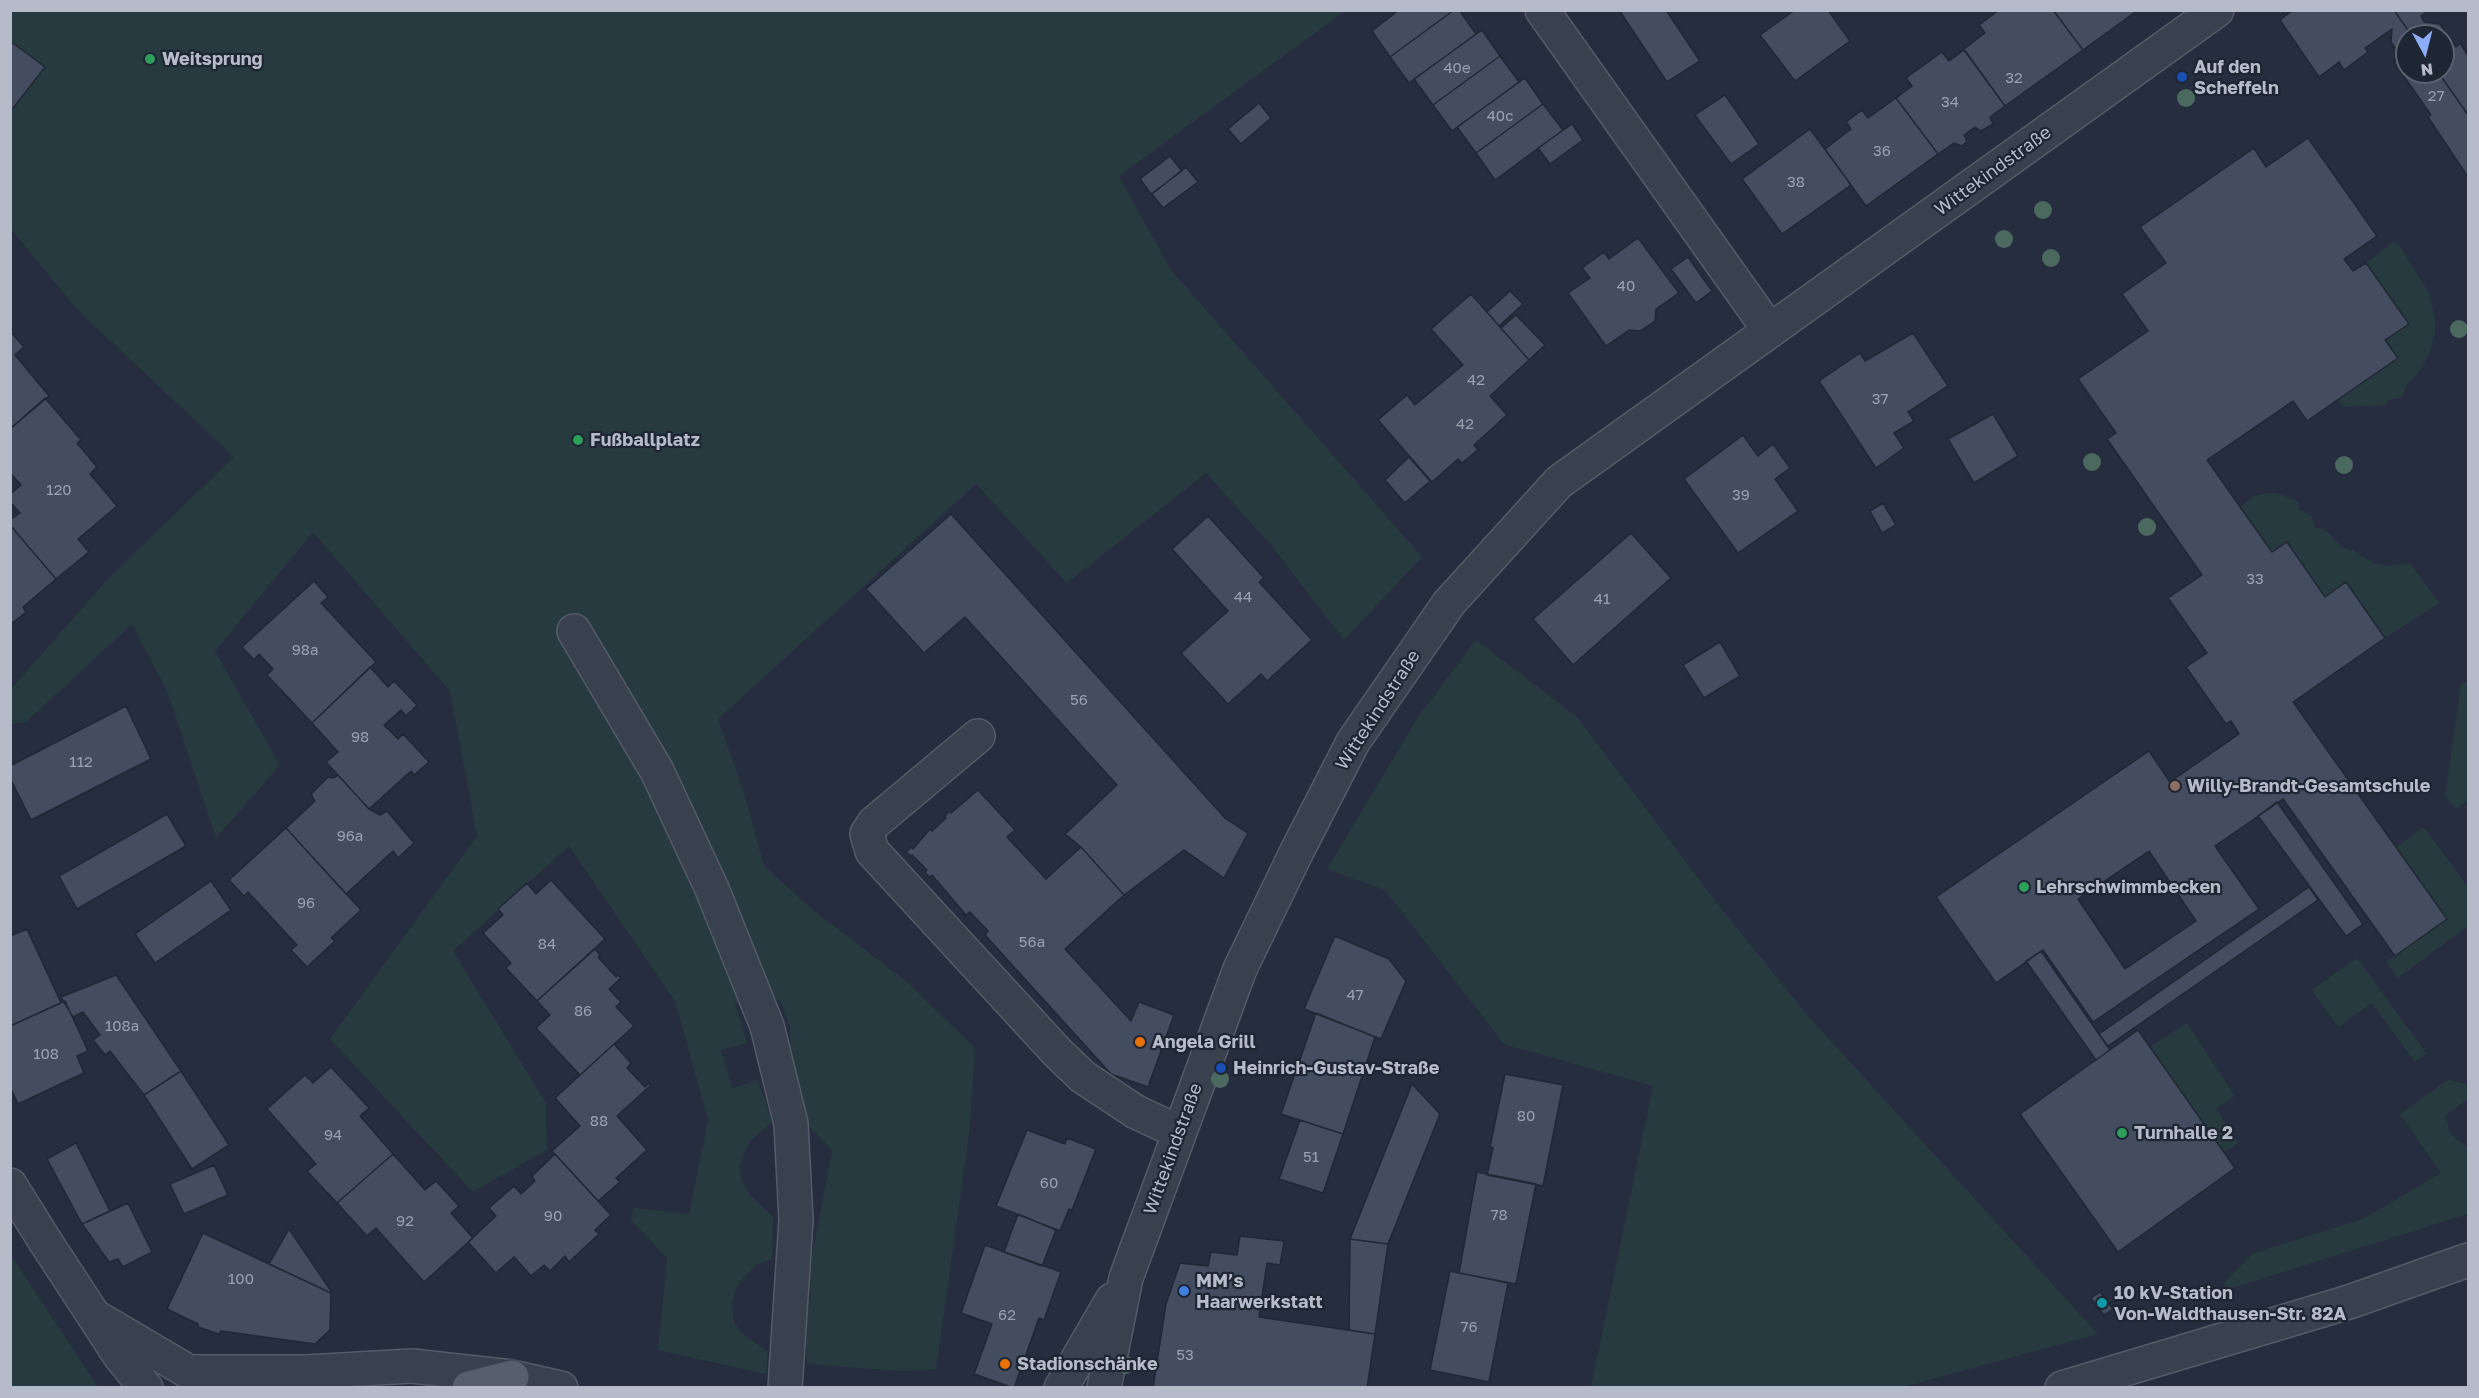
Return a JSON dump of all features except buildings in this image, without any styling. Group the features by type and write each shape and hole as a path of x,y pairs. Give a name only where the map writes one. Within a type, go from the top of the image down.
{"main road":[{"path":"469,1388 512,1377"}],"street":[{"path":"1542,10 1770,331"},
{"name":"Wittekindstraße","path":"1104,1388 1125,1278 1240,969 1353,742 1449,603 1559,482 2217,10"},
{"path":"574,631 657,771 712,889 767,1026 791,1124 796,1220 785,1388"},
{"path":"978,736 874,823 867,834 872,851 1057,1052 1083,1077 1115,1100 1179,1132"},
{"path":"10,1185 120,1356 146,1388"},
{"path":"2062,1388 2349,1302 2469,1260"},
{"name":"Wittekindstraße","path":"1061,1388 1125,1278"},
{"path":"94,1316 189,1372 306,1372 412,1365 512,1377 561,1388"}],"green space":[{"path":"10,11 1345,11 1119,176 1171,270 1422,557 1344,640 1272,546 1206,473 1067,583 976,484 718,719 744,792 764,866 812,909 908,983 975,1048 970,1127 936,1369 902,1371 807,1364 805,1334 811,1292 807,1283 832,1150 810,1128 790,1050 790,1027 780,1000 735,1003 747,1043 721,1050 733,1088 758,1080 772,1122 750,1141 739,1166 742,1182 750,1195 773,1217 772,1259 756,1265 746,1275 736,1288 732,1306 734,1323 742,1333 768,1352 766,1374 658,1350 667,1258 631,1220 633,1208 689,1214 708,1120 675,1001 569,846 453,951 546,1103 547,1150 473,1192 330,1039 477,836 450,691 313,532 215,651 280,765 216,838 168,693 132,624 26,722 11,724 11,689 109,578 234,457 77,309 11,229"},
{"path":"2393,242 2400,246 2429,293 2435,320 2435,332 2430,352 2421,369 2405,387 2404,394 2400,398 2389,400 2386,405 2346,407 2337,400 2398,358 2385,340 2409,324 2366,263"},
{"path":"2277,493 2298,502 2300,510 2312,516 2315,528 2328,532 2341,547 2352,550 2374,563 2386,566 2410,563 2439,603 2385,638 2347,582 2325,597 2287,542 2272,552 2241,507 2254,496"},
{"path":"1476,640 1577,717 1720,907 1808,1016 2098,1334 1903,1387 1591,1387 1653,1086 1504,1044 1385,890 1327,869 1418,717"},
{"path":"2468,680 2468,800 2456,809 2445,797 2461,685"},
{"path":"2424,827 2468,887 2468,926 2398,978 2386,962 2447,919 2396,847"},
{"path":"2357,958 2427,1054 2415,1062 2372,1003 2338,1027 2311,990"},
{"path":"2187,1023 2235,1096 2216,1108 2238,1143 2224,1152 2150,1047"},
{"path":"2448,1080 2468,1084 2468,1099 2446,1115 2450,1134 2468,1148 2468,1214 2229,1289 2223,1284 2252,1254 2365,1218 2441,1173 2400,1114"},
{"path":"11,1255 98,1387 11,1387"}],"place":[{"name":"Weitsprung","path":"150,59"},
{"name":"Auf den Scheffeln","path":"2182,77"},
{"name":"Fußballplatz","path":"578,440"},
{"name":"Willy-Brandt-Gesamtschule","path":"2175,786"},
{"name":"Lehrschwimmbecken","path":"2024,887"},
{"name":"Angela Grill","path":"1140,1042"},
{"name":"Heinrich-Gustav-Straße","path":"1221,1068"},
{"name":"Turnhalle 2","path":"2122,1133"},
{"name":"MM’s Haarwerkstatt","path":"1184,1291"},
{"name":"10 kV-Station Von-Waldthausen-Str. 82A","path":"2102,1303"},
{"name":"Stadionschänke","path":"1005,1364"}]}
